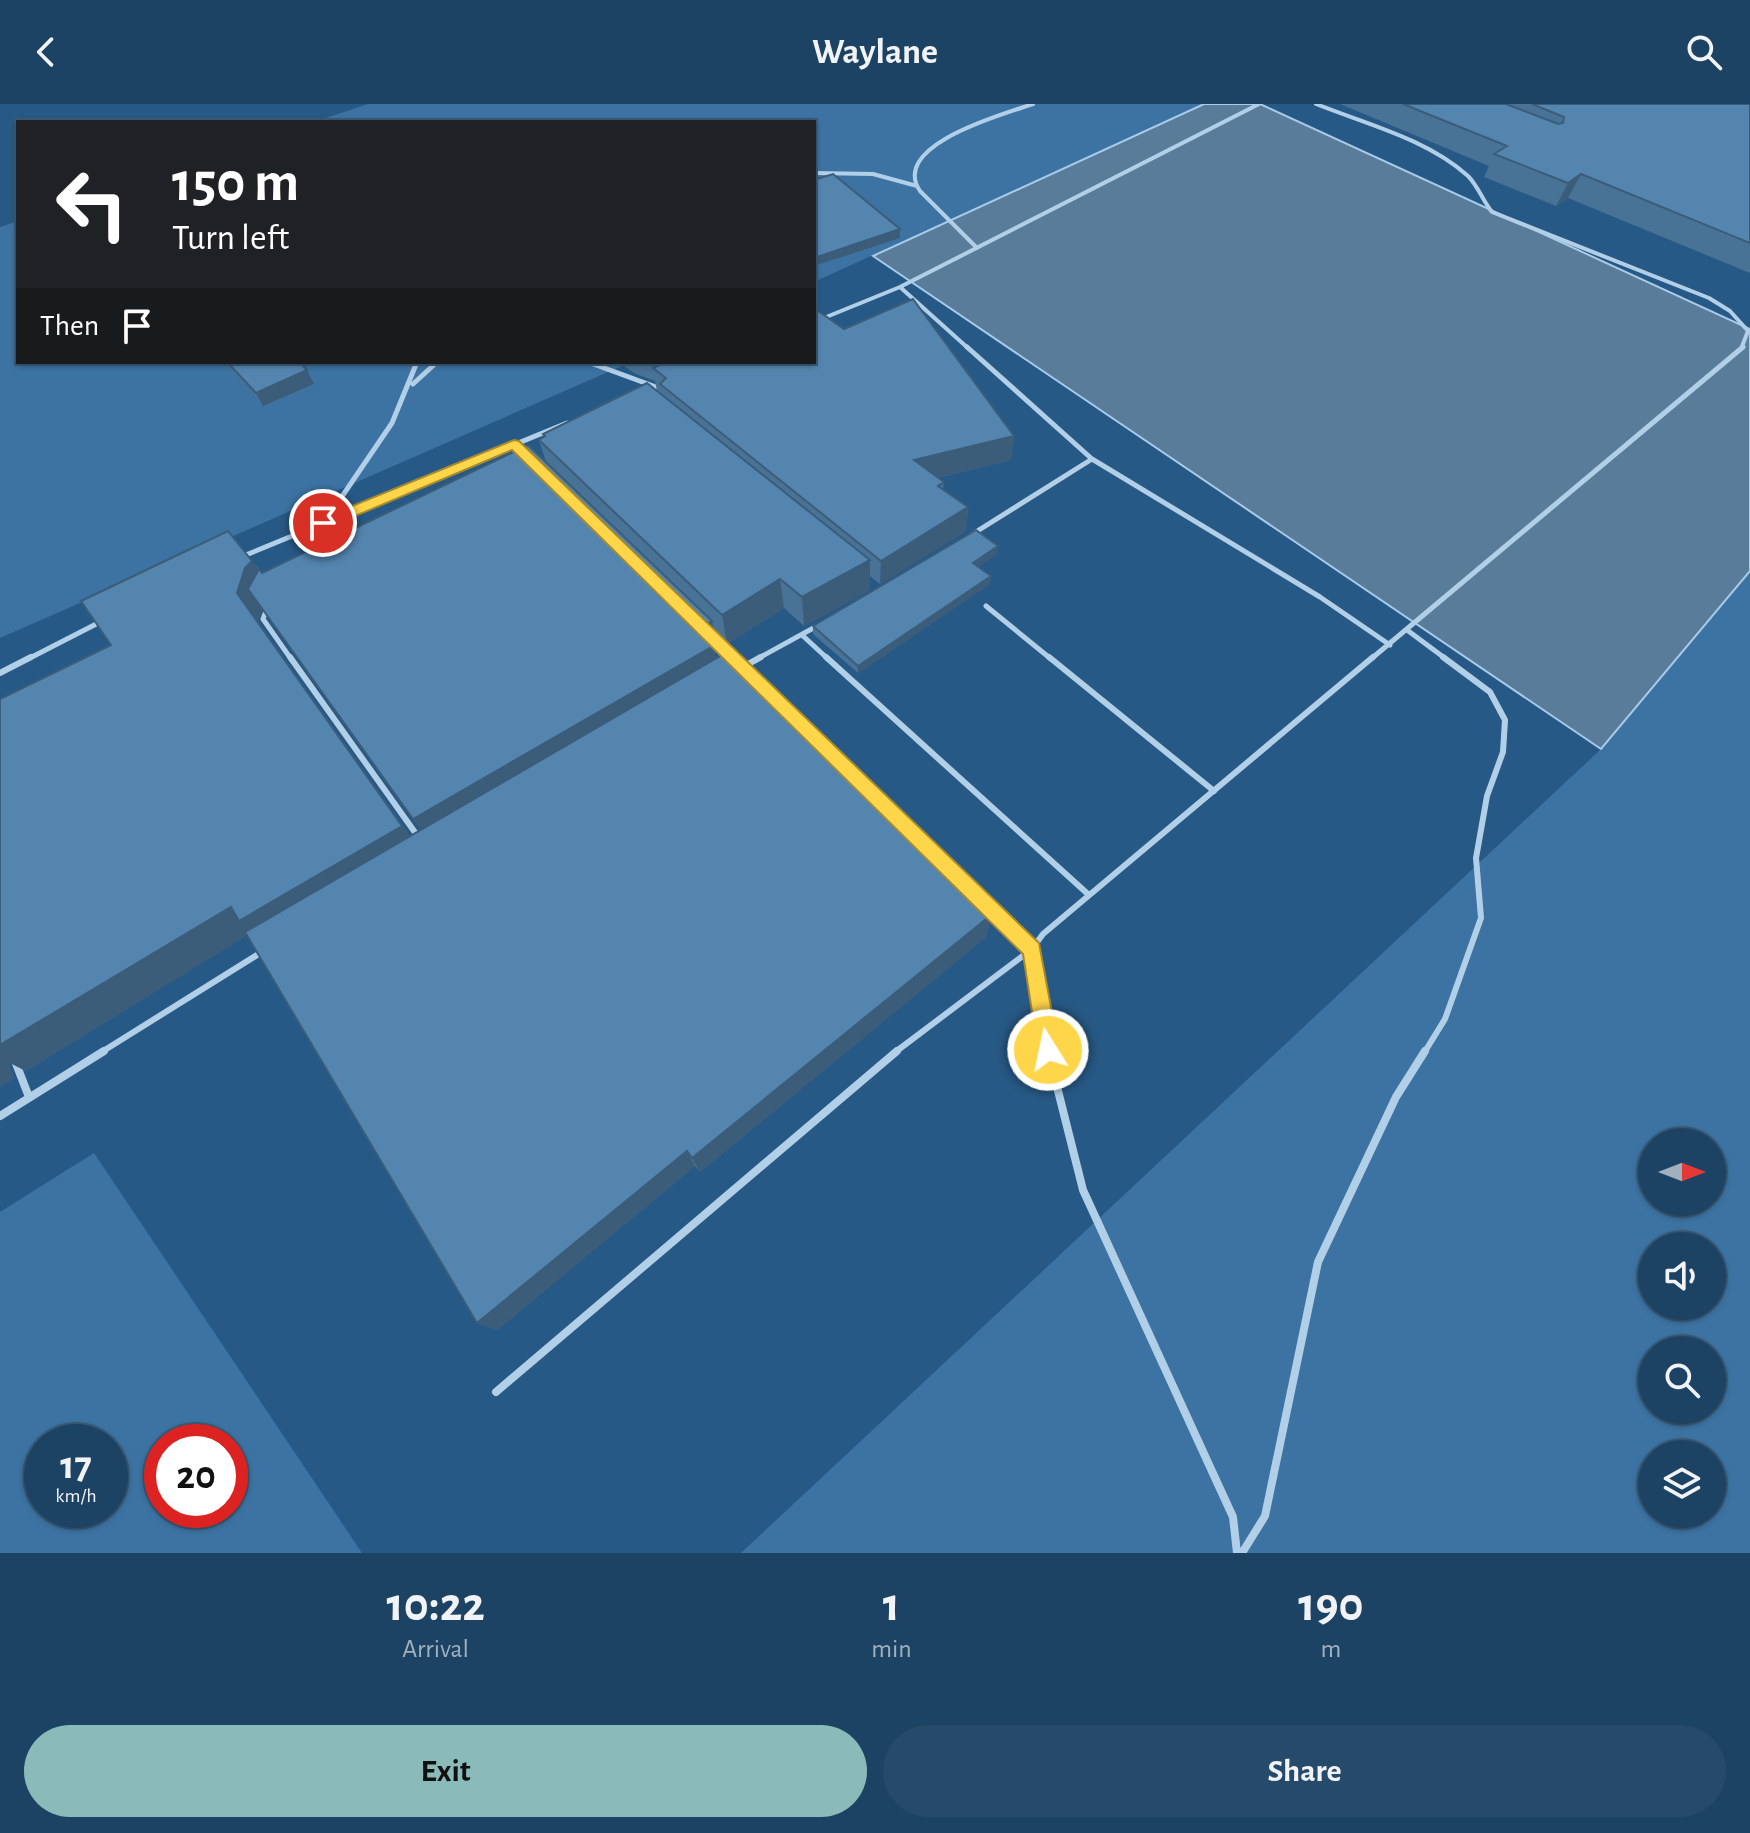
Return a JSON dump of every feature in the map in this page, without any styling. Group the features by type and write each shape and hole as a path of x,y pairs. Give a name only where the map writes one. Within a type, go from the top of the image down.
{"lane":[{"path":"977,248 917,186 913,172 920,155 944,138 1033,104"},
{"path":"816,321 900,287 1259,104"},
{"path":"496,1392 864,1076 1032,949 1043,934 1089,895 1744,346 1748,331 1743,322 1709,298 1492,212 1481,201 1471,179 1448,160 1316,104"},
{"path":"816,173 873,174 917,186"},
{"path":"900,287 1092,459 1320,597 1390,645"},
{"path":"816,310 823,318"},
{"path":"1743,322 1750,318"},
{"path":"413,384 417,364"},
{"path":"323,523 357,478 413,384 435,364"},
{"path":"593,364 656,387"},
{"path":"647,390 668,382"},
{"path":"229,562 569,422"},
{"path":"514,444 525,455"},
{"path":"959,543 1092,459"},
{"path":"271,599 263,619 421,841"},
{"path":"986,606 1214,791"},
{"path":"0,673 108,618"},
{"path":"729,675 828,620"},
{"path":"1240,1553 1265,1516 1318,1262 1396,1097 1445,1019 1481,918 1476,858 1487,796 1503,752 1505,720 1490,692 1407,630"},
{"path":"710,635 1032,949 1048,1050 1083,1190 1233,1517 1240,1553"},
{"path":"802,635 1089,895"},
{"path":"0,1116 277,943"},
{"path":"12,1053 29,1097"}],"shaded area":[{"path":"368,104 1204,104 816,281 816,120 320,120"},
{"path":"1204,104 1260,104 1750,329 1750,571 1601,749 873,256"},
{"path":"16,222 16,364 626,364 0,638 0,227"},
{"path":"1750,571 1750,1553 741,1553 1601,749"},
{"path":"94,1153 362,1553 0,1553 0,1212"}],"building":[{"path":"1403,104 1506,104 1558,124 1563,123 1564,117 1532,104 1750,104 1750,243 1581,174 1568,183 1494,154 1507,146"},
{"path":"833,174 900,229 816,257 816,179"},
{"path":"913,299 1014,436 914,460 944,482 938,486 968,507 881,561 660,384 666,378 653,368 662,364 816,364 816,309 844,329"},
{"path":"229,364 301,364 307,370 256,393"},
{"path":"647,383 870,560 802,597 780,579 722,615 539,440 545,436 543,434"},
{"path":"528,445 712,621 700,628 702,631 699,633 713,646 413,819 248,589 259,569 262,573"},
{"path":"976,530 998,546 973,563 991,576 858,666 813,626"},
{"path":"228,531 252,561 245,568 237,593 402,826 239,921 231,907 0,1045 0,699 111,645 81,601"},
{"path":"722,655 991,915 692,1158 687,1151 477,1323 245,932"}],"route":[{"path":"323,523 514,444 1032,949 1048,1050"}]}
